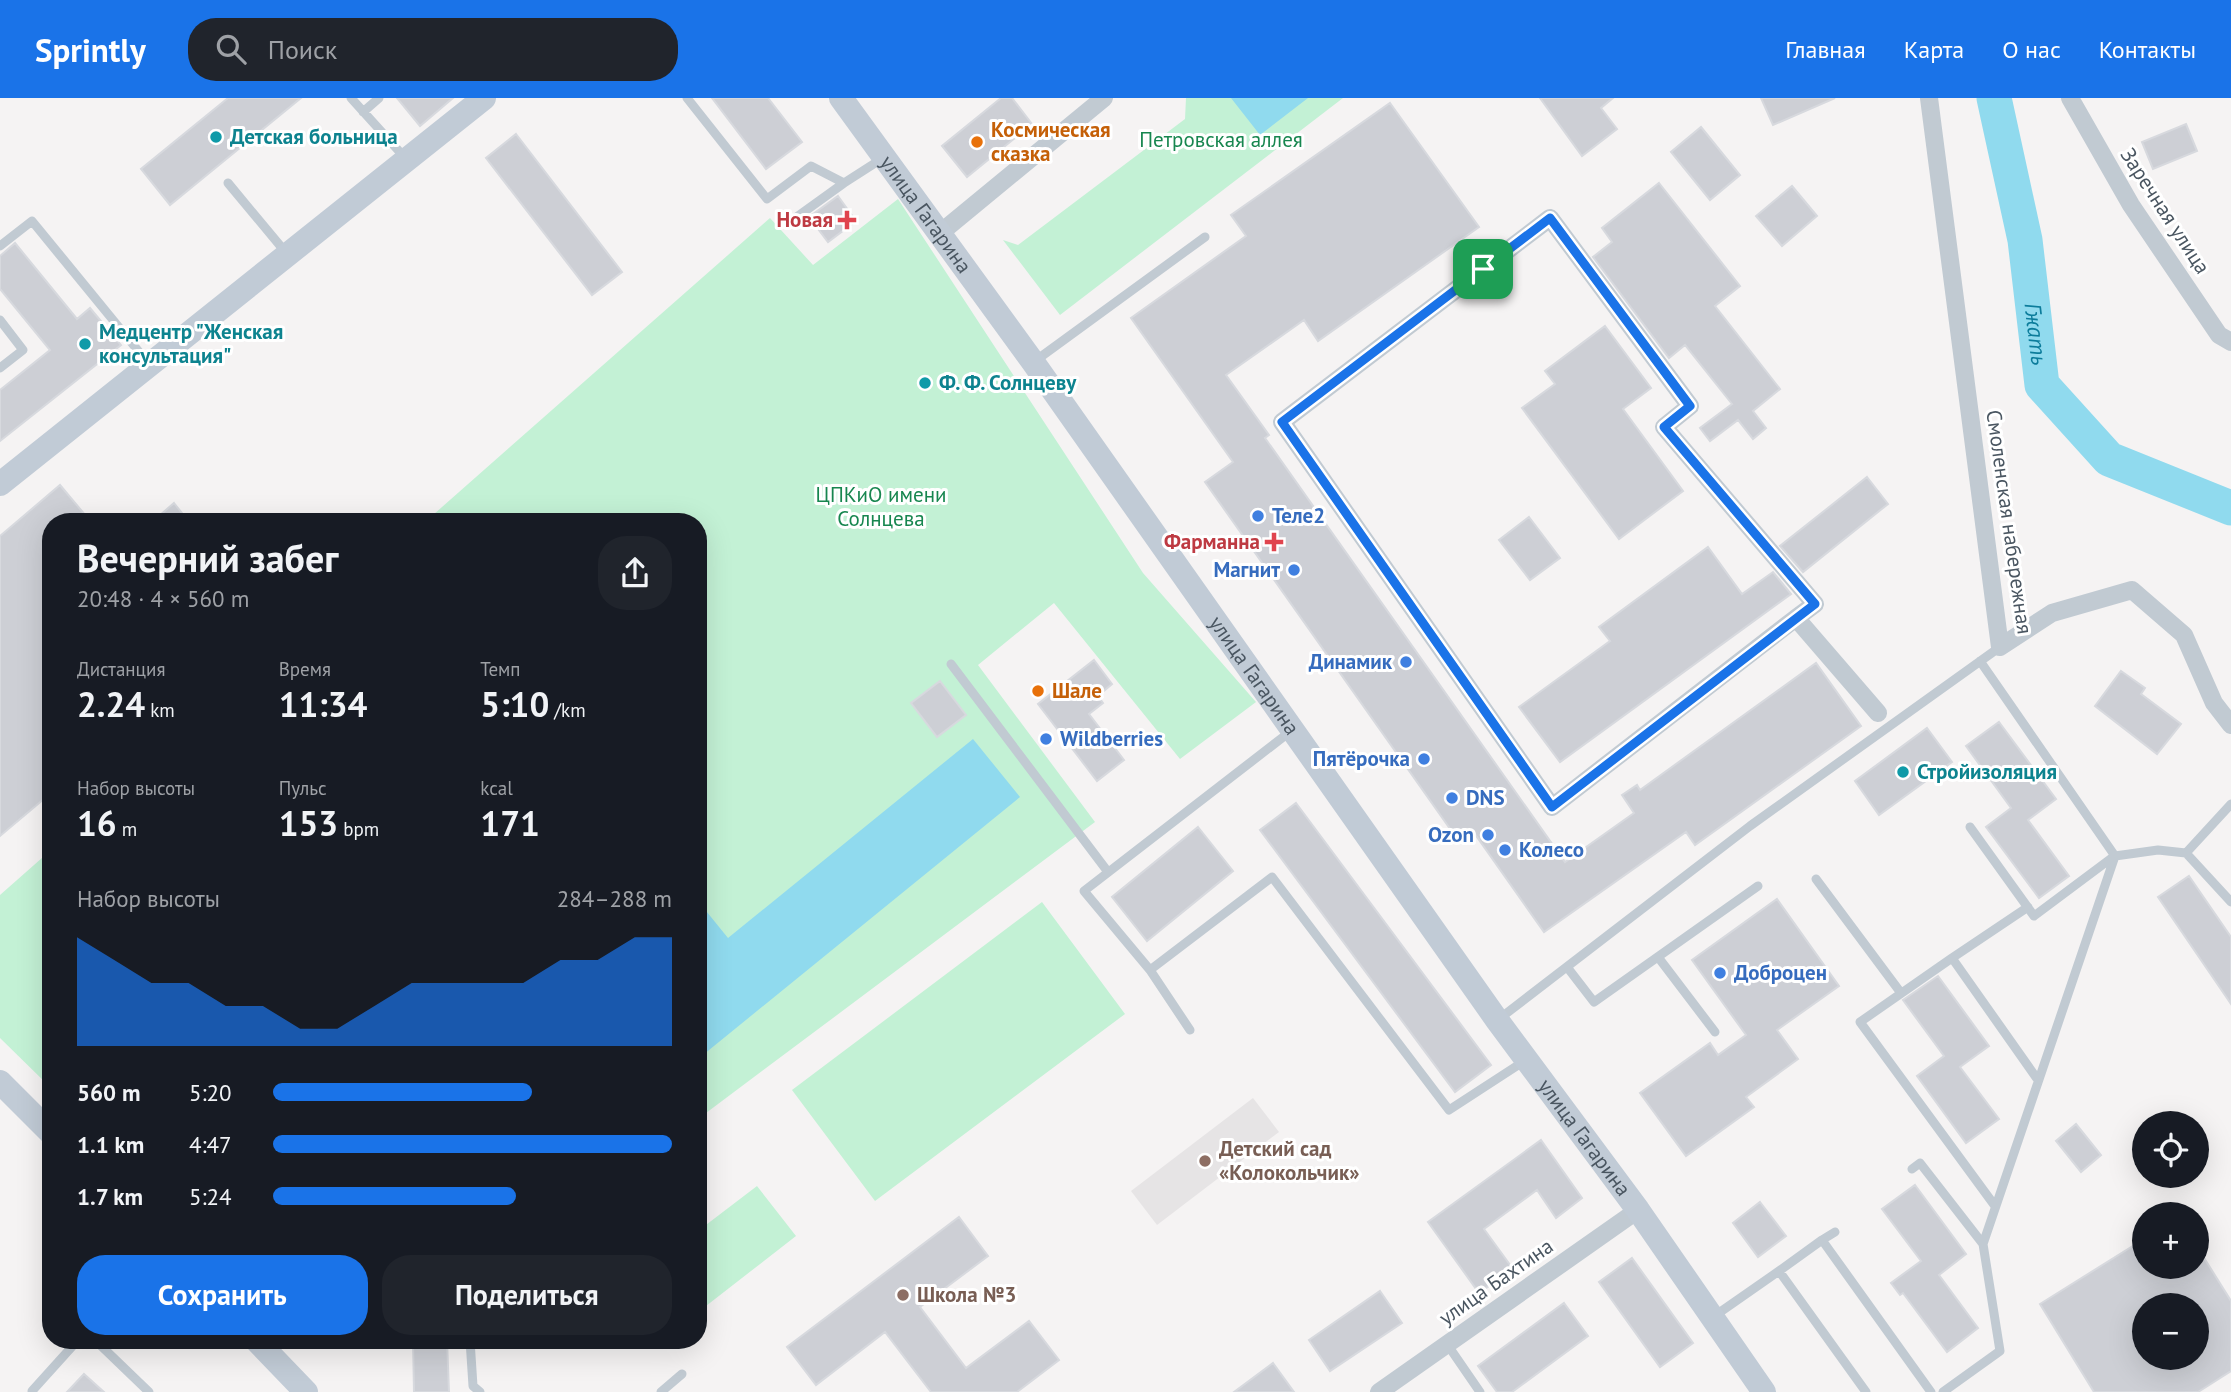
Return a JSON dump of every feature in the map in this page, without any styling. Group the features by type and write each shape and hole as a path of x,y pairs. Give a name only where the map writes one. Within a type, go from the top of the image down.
{"main road":[{"path":"0,484 484,98"},
{"name":"улица Гагарина","path":"841,98 1033,362 1497,1020 1638,1210 1764,1392"},
{"path":"0,1082 42,1124"},
{"path":"265,1349 306,1392"}],"street":[{"path":"939,234 1104,98"},
{"name":"Смоленская набережная","path":"1929,98 2000,647 2052,613 2133,590 2184,635 2214,704 2231,725"},
{"name":"Заречная улица","path":"2070,98 2131,205 2219,335 2231,342"},
{"path":"1550,218 1690,406 1664,427 1815,604 1796,618 1552,807 1282,422 1550,218"},
{"path":"1796,618 1883,720"},
{"name":"улица Бахтина","path":"1379,1392 1638,1210"}],"lane":[{"path":"351,98 408,161"},
{"path":"363,112 379,98"},
{"path":"687,98 767,200 811,166 844,183"},
{"path":"787,225 884,157"},
{"path":"228,183 289,256"},
{"path":"0,246 32,221 150,366"},
{"path":"1033,362 1205,236"},
{"path":"0,320 23,350 0,368"},
{"path":"1497,1020 1883,720 2000,647"},
{"path":"1980,661 2115,856"},
{"path":"951,664 1108,873"},
{"path":"1190,1030 1150,970 1084,891 1293,730"},
{"path":"2186,853 2231,804"},
{"path":"1970,827 2034,916 2115,856 2158,850 2186,853 2231,902"},
{"path":"1943,1392 2000,1351 1983,1244 2115,856"},
{"path":"1150,970 1272,877 1449,1110 1527,1060"},
{"path":"1816,879 1901,993"},
{"path":"1567,967 1594,1002 1758,886"},
{"path":"1995,1206 1860,1021 2028,907"},
{"path":"1658,957 1715,1032"},
{"path":"1952,958 2038,1080"},
{"path":"1912,1169 1920,1163 1983,1244"},
{"path":"1713,1317 1835,1232"},
{"path":"1822,1240 1931,1392"},
{"path":"1779,1271 1866,1392"},
{"path":"1447,1344 1480,1392"},
{"path":"32,1391 70,1349"},
{"path":"104,1349 149,1392"},
{"path":"471,1349 473,1386 480,1392"},
{"path":"661,1392 682,1374"}],"shaded area":[{"name":"Детский сад «Колокольчик»","path":"1253,1098 1279,1132 1157,1225 1131,1191"}],"green space":[{"name":"Петровская аллея","path":"1186,98 1343,98 1060,315 1003,240 1018,245 1185,119"},
{"name":"ЦПКиО имени Солнцева","path":"898,199 1143,573 1256,702 1180,759 1054,603 978,665 1095,822 707,1112 707,513 435,513 770,218 813,265"},
{"path":"42,858 42,1079 0,1038 0,895"},
{"path":"1042,902 1125,1014 875,1201 792,1090"},
{"path":"757,1186 796,1236 707,1305 707,1224"}],"water":[{"path":"1231,98 1308,98 1260,135"},
{"path":"973,739 1020,797 707,1052 707,912 728,938"}],"building":[{"name":"Детская больница","path":"228,98 301,98 170,205 141,169"},
{"path":"397,98 453,98 420,126"},
{"path":"712,98 768,98 802,142 766,169"},
{"path":"1001,98 1012,98 1032,124 967,177 942,146"},
{"path":"1540,98 1613,98 1601,108 1617,129 1582,156"},
{"path":"1761,98 1835,98 1773,125"},
{"path":"1390,103 1479,227 1318,341 1304,320 1226,375 1269,435 1265,438 1565,862 1634,813 1622,795 1637,785 1640,790 1816,663 1861,726 1695,845 1686,832 1544,932 1472,830 1458,840 1205,482 1233,462 1131,318 1246,236 1231,215"},
{"path":"2186,124 2197,151 2153,169 2142,142"},
{"path":"1701,127 1740,175 1710,200 1671,152"},
{"path":"516,134 622,272 592,295 486,158"},
{"path":"1659,183 1740,286 1715,306 1780,389 1753,411 1766,428 1753,439 1738,420 1710,441 1700,428 1732,404 1685,345 1669,358 1593,257 1612,242 1602,228"},
{"path":"1792,186 1817,216 1782,246 1756,216"},
{"path":"838,196 856,221 828,242 809,217"},
{"path":"15,243 77,319 90,308 121,345 0,441 0,390 50,350 0,289 0,256"},
{"path":"1605,326 1651,388 1623,409 1683,491 1619,539 1522,408 1555,384 1545,371"},
{"path":"1867,477 1888,504 1803,572 1780,546"},
{"path":"60,485 83,513 42,513 42,801 0,836 0,536"},
{"path":"174,503 182,513 162,513"},
{"path":"1529,517 1560,558 1530,580 1499,540"},
{"path":"1708,547 1742,594 1773,572 1791,594 1560,762 1519,707 1610,641 1599,627"},
{"path":"1094,660 1112,684 1098,696 1103,703 1089,714 1124,760 1097,781 1038,704"},
{"path":"2121,671 2145,688 2141,694 2181,724 2157,754 2095,706"},
{"path":"940,681 966,715 937,737 911,703"},
{"path":"1999,722 2056,799 2028,820 2069,876 2039,898 1986,827 2011,808 1966,746"},
{"name":"Стройизоляция","path":"1927,728 1952,762 1879,815 1855,781"},
{"path":"1296,803 1491,1065 1455,1092 1260,830"},
{"path":"1198,827 1233,871 1147,941 1112,897"},
{"path":"2189,876 2231,937 2231,1004 2158,897"},
{"path":"1777,899 1839,986 1777,1030 1798,1059 1746,1097 1754,1107 1686,1156 1640,1093 1710,1043 1718,1055 1746,1035 1692,960"},
{"path":"1938,976 1989,1046 1960,1067 1999,1119 1966,1143 1917,1076 1944,1056 1903,1000"},
{"path":"2076,1124 2101,1155 2081,1172 2056,1141"},
{"path":"1541,1140 1582,1198 1556,1218 1537,1190 1484,1229 1513,1269 1479,1293 1428,1222"},
{"path":"1915,1185 1966,1254 1939,1275 1978,1328 1947,1352 1903,1293 1900,1295 1891,1283 1921,1261 1882,1209"},
{"path":"1760,1202 1786,1236 1758,1257 1733,1223"},
{"path":"959,1217 988,1256 920,1307 966,1368 1029,1321 1059,1360 1017,1392 931,1392 885,1332 816,1385 787,1347"},
{"path":"2132,1246 2132,1279 2209,1279 2209,1266 2231,1301 2231,1371 2198,1392 2094,1392 2040,1304"},
{"path":"1632,1258 1693,1343 1660,1367 1599,1282"},
{"path":"1380,1291 1402,1323 1330,1371 1309,1340"},
{"path":"1564,1303 1588,1336 1512,1392 1497,1392 1478,1366"},
{"path":"413,1349 447,1349 449,1392 414,1392"},
{"path":"1273,1363 1294,1392 1234,1392"},
{"path":"84,1374 104,1392 67,1392"}],"waterway":[{"name":"Гжать","path":"1994,98 2025,240 2042,385 2109,459 2231,508"}],"place":[{"name":"Детская больница","path":"216,137"},
{"name":"Космическая сказка","path":"977,142"},
{"name":"Новая","path":"847,220"},
{"name":"Медцентр \"Женская консультация\"","path":"85,344"},
{"name":"Ф. Ф. Солнцеву","path":"925,383"},
{"name":"Теле2","path":"1258,516"},
{"name":"Фарманна","path":"1274,542"},
{"name":"Магнит","path":"1294,570"},
{"name":"Динамик","path":"1406,662"},
{"name":"Шале","path":"1038,691"},
{"name":"Wildberries","path":"1046,739"},
{"name":"Пятёрочка","path":"1424,759"},
{"name":"Стройизоляция","path":"1903,772"},
{"name":"DNS","path":"1452,798"},
{"name":"Ozon","path":"1488,835"},
{"name":"Колесо","path":"1505,850"},
{"name":"Доброцен","path":"1720,973"},
{"name":"Детский сад «Колокольчик»","path":"1205,1161"},
{"name":"Школа №3","path":"903,1295"}],"route":[{"path":"1550,218 1690,406 1664,427 1815,604 1552,807 1282,422 1483,269 1550,218"}]}
